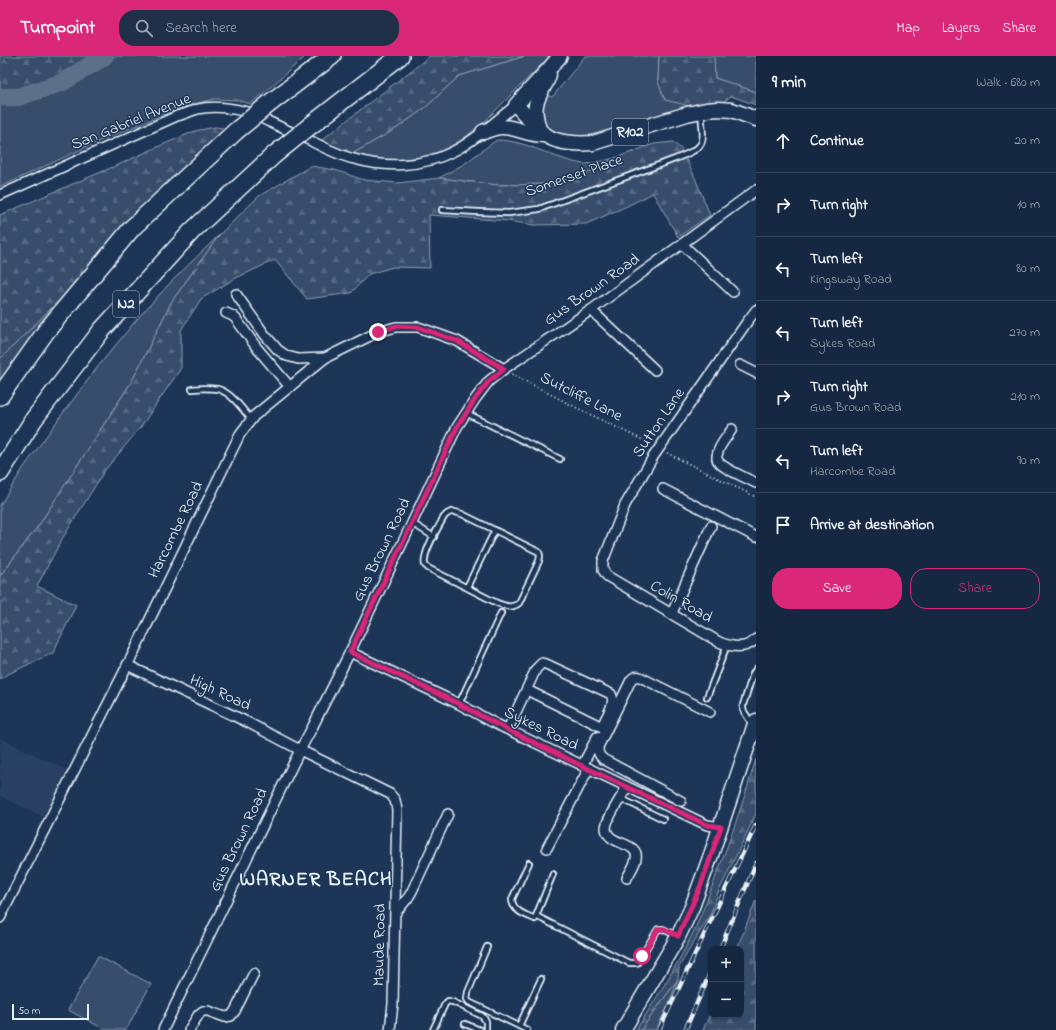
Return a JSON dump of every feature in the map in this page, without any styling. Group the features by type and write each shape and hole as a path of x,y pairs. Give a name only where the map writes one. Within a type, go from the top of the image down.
{"highway":[{"path":"0,396 47,330 132,228 236,131 332,56"},
{"name":"N2","path":"0,473 34,419 102,330 192,231 274,155 400,56"}],"main road":[{"path":"516,105 560,56"},
{"path":"483,132 503,127 535,135 543,132 535,112 537,100 548,79 549,69"},
{"name":"R102","path":"516,105 543,132 568,143 578,144 593,143 701,111 718,109 732,110 756,119"},
{"path":"623,1030 678,936 701,885 755,724"}],"street":[{"name":"San Gabriel Avenue","path":"0,195 177,116 199,109 236,109 248,112 336,153 354,159 386,165 411,164 433,160 452,152 483,132 516,105"},
{"name":"Gus Brown Road","path":"163,1030 300,750 350,652 457,427 476,398 489,381 504,369 591,310 756,190"},
{"path":"682,244 733,292"},
{"path":"236,294 265,335 278,350 287,356 298,359 325,358"},
{"path":"591,310 655,370"},
{"name":"Sutton Lane","path":"603,561 625,505 653,457 756,310"},
{"path":"226,313 236,319 257,348 290,387"},
{"name":"Harcombe Road","path":"0,918 127,665 240,434 251,419 325,358 378,332 396,326 418,327 457,341 504,369"},
{"path":"740,365 756,373"},
{"path":"732,428 717,454 718,462 756,483"},
{"path":"663,489 756,536"},
{"path":"672,613 712,526"},
{"name":"Colin Road","path":"603,561 603,570 607,576 719,642 727,645 743,646 756,639"},
{"name":"Sykes Road","path":"350,652 707,825 721,827"},
{"path":"508,729 536,670 542,663 611,694 613,698 613,703 586,767 547,848"},
{"name":"High Road","path":"127,665 247,722 300,750"},
{"path":"681,801 603,759 598,752 598,747 631,680 637,676 710,712"},
{"path":"527,690 602,727"},
{"name":"Maude Road","path":"300,750 390,794 395,800 397,810 396,912 393,1004 390,1030"},
{"path":"617,782 622,769"},
{"path":"627,787 608,820 606,829 608,835 615,841 630,847 636,853 637,858 627,878"},
{"path":"396,912 412,891 448,814"},
{"path":"189,1030 199,1014 203,1011 208,1010 224,1017 231,1016 254,973"}],"lane":[{"name":"Somerset Place","path":"442,210 509,213 539,209 675,159 694,151 702,142 701,111"},
{"path":"192,389 206,388 224,392 231,396 251,419"},
{"path":"466,413 560,459"},
{"path":"451,512 455,512 534,549 539,552 539,561 519,603 512,607 507,607 428,568 425,565 424,557 434,537 444,517 451,512"},
{"path":"412,523 434,537"},
{"path":"467,587 495,530"},
{"path":"459,704 501,613"},
{"path":"707,697 727,645"},
{"path":"755,724 743,710 743,705 756,669"},
{"path":"620,798 664,819"},
{"path":"529,863 512,902 517,910 534,919 553,874"},
{"path":"536,916 629,963 637,963 658,929 664,929 678,936"},
{"path":"487,948 468,992 467,998 469,1002 527,1030"},
{"path":"519,1026 541,979"},
{"path":"433,1030 445,1004 448,1001 482,1016 486,1021 486,1030"},
{"path":"465,1024 480,1030"}],"path":[{"name":"Sutcliffe Lane","path":"504,369 577,408 649,443"},
{"path":"665,452 756,497"}],"shaded area":[{"path":"0,738 69,771 46,818 0,796"}],"green space":[{"path":"0,56 93,56 61,76 17,91 0,92"},
{"path":"93,56 306,56 251,104 236,100 215,99 182,107 95,143 0,187 0,92 17,91 61,76"},
{"path":"430,56 525,56 459,76 426,107 397,128 352,154 319,142"},
{"path":"525,56 550,56 483,123 459,142 433,155 405,160 373,159 352,154 397,128 426,107 459,76"},
{"path":"585,56 659,56 658,82 690,106 603,135 561,138 543,127 541,105 548,95 551,97 554,95"},
{"path":"659,56 714,56 715,78 756,92 756,105 731,96 719,105 690,106 665,100 658,82"},
{"path":"714,56 756,56 756,92 715,78"},
{"path":"215,127 232,129 0,359 0,215 195,131"},
{"path":"497,140 519,143 562,159 584,164 615,158 586,174 551,184 498,185 439,178 464,164"},
{"path":"673,142 681,149 693,173 710,215 678,237 653,193 586,224 534,225 508,221 429,215 430,268 393,267 369,274 351,293 307,299 275,260 234,279 201,299 181,330 181,368 140,428 105,470 62,539 37,586 76,605 53,653 0,679 0,576 39,525 132,381 172,301 220,234 259,196 311,166 335,170 364,180 398,183 439,178 498,185 551,184 586,174 615,158 654,144"},
{"path":"220,234 172,301 132,381 39,525 0,576 0,505 24,467 100,364 138,318 172,281"},
{"path":"75,285 0,385 0,359"},
{"path":"756,759 756,814 718,893 710,915 679,967 678,979 641,1030 636,1030 664,985 698,922 733,829"},
{"path":"756,900 756,1030 703,1030 708,1018 744,1018 744,946 738,946"},
{"path":"98,956 151,984 126,1030 106,1030 68,1010"},
{"path":"678,979 668,1006 656,1030 641,1030"}],"waterway":[{"path":"0,97 18,97 63,82 105,56"}],"railway":[{"path":"659,1030 756,825"},
{"path":"721,946 756,863"},
{"path":"685,1030 708,978"}],"district":[{"name":"WARNER BEACH","path":"316,880"}],"route":[{"path":"378,332 396,326 418,327 457,341 504,369 489,381 457,427 350,652 459,704 496,724 582,766 707,825 721,827 701,885 678,936 664,929 658,929 642,956"}]}
